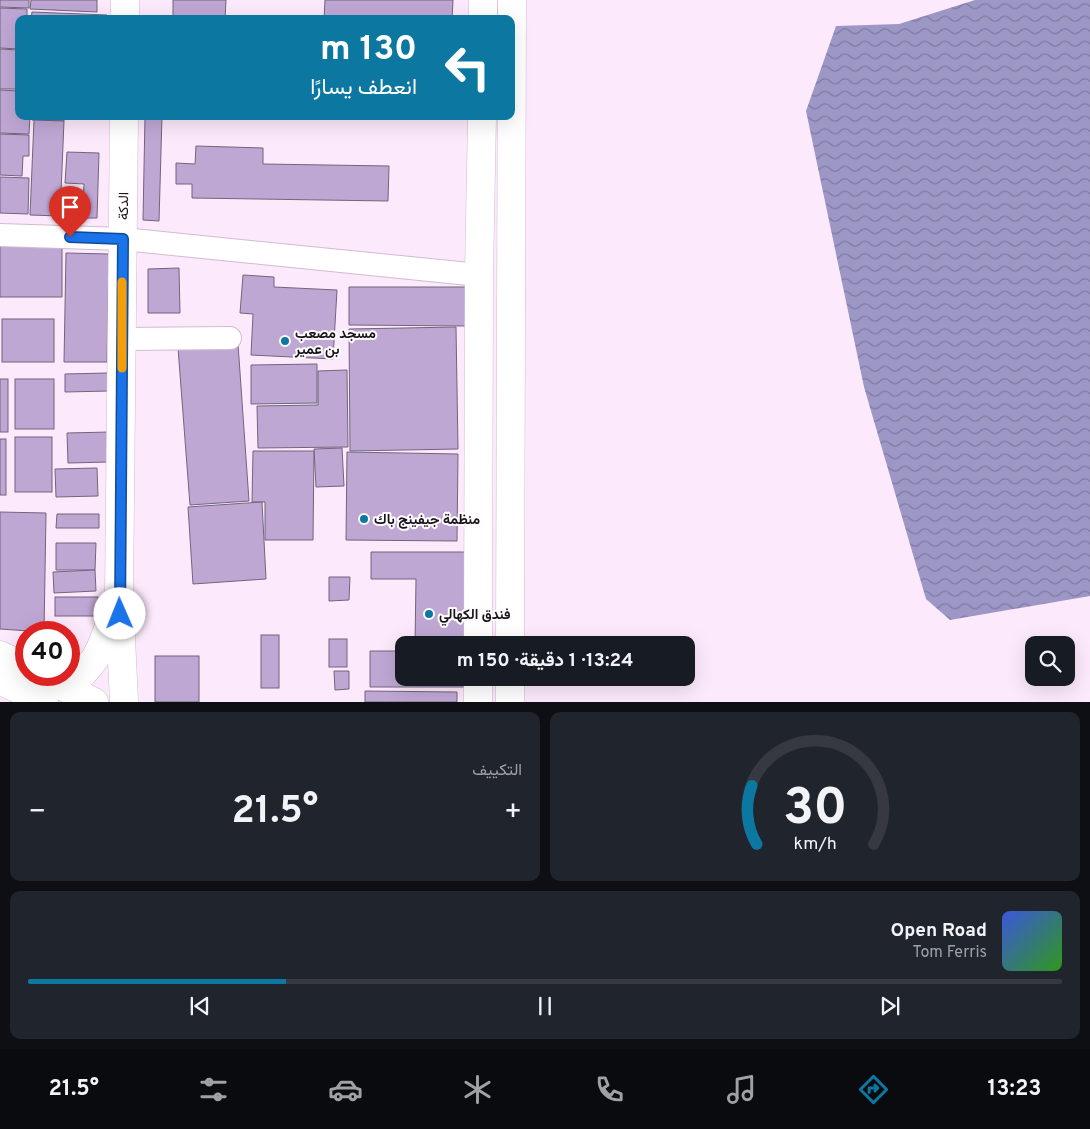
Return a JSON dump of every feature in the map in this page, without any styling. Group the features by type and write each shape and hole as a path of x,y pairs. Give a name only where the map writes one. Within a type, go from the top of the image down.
{"main road":[{"path":"125,0 125,15"},
{"path":"483,0 483,15"},
{"path":"512,0 512,15"},
{"name":"الدكة","path":"124,120 119,596 124,702"},
{"path":"478,636 479,275 482,120"},
{"path":"510,636 512,120"},
{"name":"الدكة","path":"54,694 84,673 94,662 101,650 119,596"},
{"path":"0,655 15,662"},
{"path":"0,680 94,702"},
{"path":"478,686 478,702"},
{"path":"510,686 510,702"}],"street":[{"path":"0,235 123,239 479,275"},
{"path":"122,339 230,338"}],"water":[{"path":"975,0 1090,0 1090,596 950,620 926,599 864,387 806,111 836,26 899,24"}],"building":[{"path":"0,0 29,0 29,8 0,7"},
{"path":"31,0 97,0 97,12 30,9"},
{"path":"173,0 226,0 225,15 173,15"},
{"path":"325,0 453,0 452,15 324,15"},
{"path":"0,8 27,9 27,15 15,15 15,49 0,48"},
{"path":"32,12 107,15 32,15"},
{"path":"0,49 15,50 15,89 0,89"},
{"path":"0,90 15,91 15,120 30,120 29,134 0,133"},
{"path":"32,120 64,120 64,121"},
{"path":"34,120 64,121 60,216 30,215"},
{"path":"145,120 162,120 159,221 143,220"},
{"path":"0,134 29,135 29,156 23,156 22,176 0,175"},
{"path":"196,146 263,148 263,164 389,166 388,201 192,198 192,184 176,184 176,163 195,164"},
{"path":"67,152 99,153 97,218 82,218 84,184 65,183"},
{"path":"0,177 29,178 28,214 0,213"},
{"path":"0,245 62,246 62,297 0,297"},
{"path":"66,253 109,254 107,362 64,362"},
{"path":"179,268 180,313 148,313 148,269"},
{"path":"243,275 274,277 274,287 337,290 333,359 251,355 253,314 240,313"},
{"path":"349,287 467,287 466,326 349,325"},
{"path":"2,319 54,319 54,362 2,362"},
{"path":"456,327 458,449 350,451 349,329"},
{"path":"238,344 249,501 190,505 178,348"},
{"path":"317,364 317,403 251,404 251,365"},
{"path":"347,370 348,447 258,448 257,406 318,405 318,371"},
{"path":"108,373 109,391 65,392 65,374"},
{"path":"0,379 8,379 8,432 0,432"},
{"path":"15,379 54,379 54,429 15,429"},
{"path":"109,432 110,462 68,463 67,433"},
{"path":"15,437 52,437 52,492 15,492"},
{"path":"0,439 6,439 6,495 0,495"},
{"path":"342,448 344,486 316,487 314,449"},
{"path":"253,451 314,451 313,540 265,540 265,502 252,502"},
{"path":"347,452 458,454 457,541 346,540"},
{"path":"97,468 98,496 56,497 55,469"},
{"path":"262,502 266,579 193,584 188,507"},
{"path":"0,512 46,513 44,621 15,621 15,630 0,629"},
{"path":"57,514 99,514 99,528 56,528"},
{"path":"56,543 96,543 95,570 56,570"},
{"path":"371,552 467,552 467,636 415,636 416,579 371,579"},
{"path":"95,570 96,591 54,593 53,572"},
{"path":"329,577 350,577 349,600 329,601"},
{"path":"55,597 98,597 98,616 55,616"},
{"path":"261,635 279,635 279,688 261,688"},
{"path":"329,639 347,639 347,667 329,667"},
{"path":"370,651 395,651 395,686 466,686 466,687 370,687"},
{"path":"155,656 199,656 199,702 155,702"},
{"path":"334,671 349,671 349,689 335,690"},
{"path":"365,691 457,692 457,702 365,702"}],"slow traffic":[{"path":"122,282 122,368"}],"place":[{"name":"مسجد مصعب بن عمير","path":"285,341"},
{"name":"منظمة جيفينج باك","path":"364,519"},
{"name":"فندق الكهالي","path":"429,614"}],"route":[{"path":"70,237 123,239 120,614"}]}
